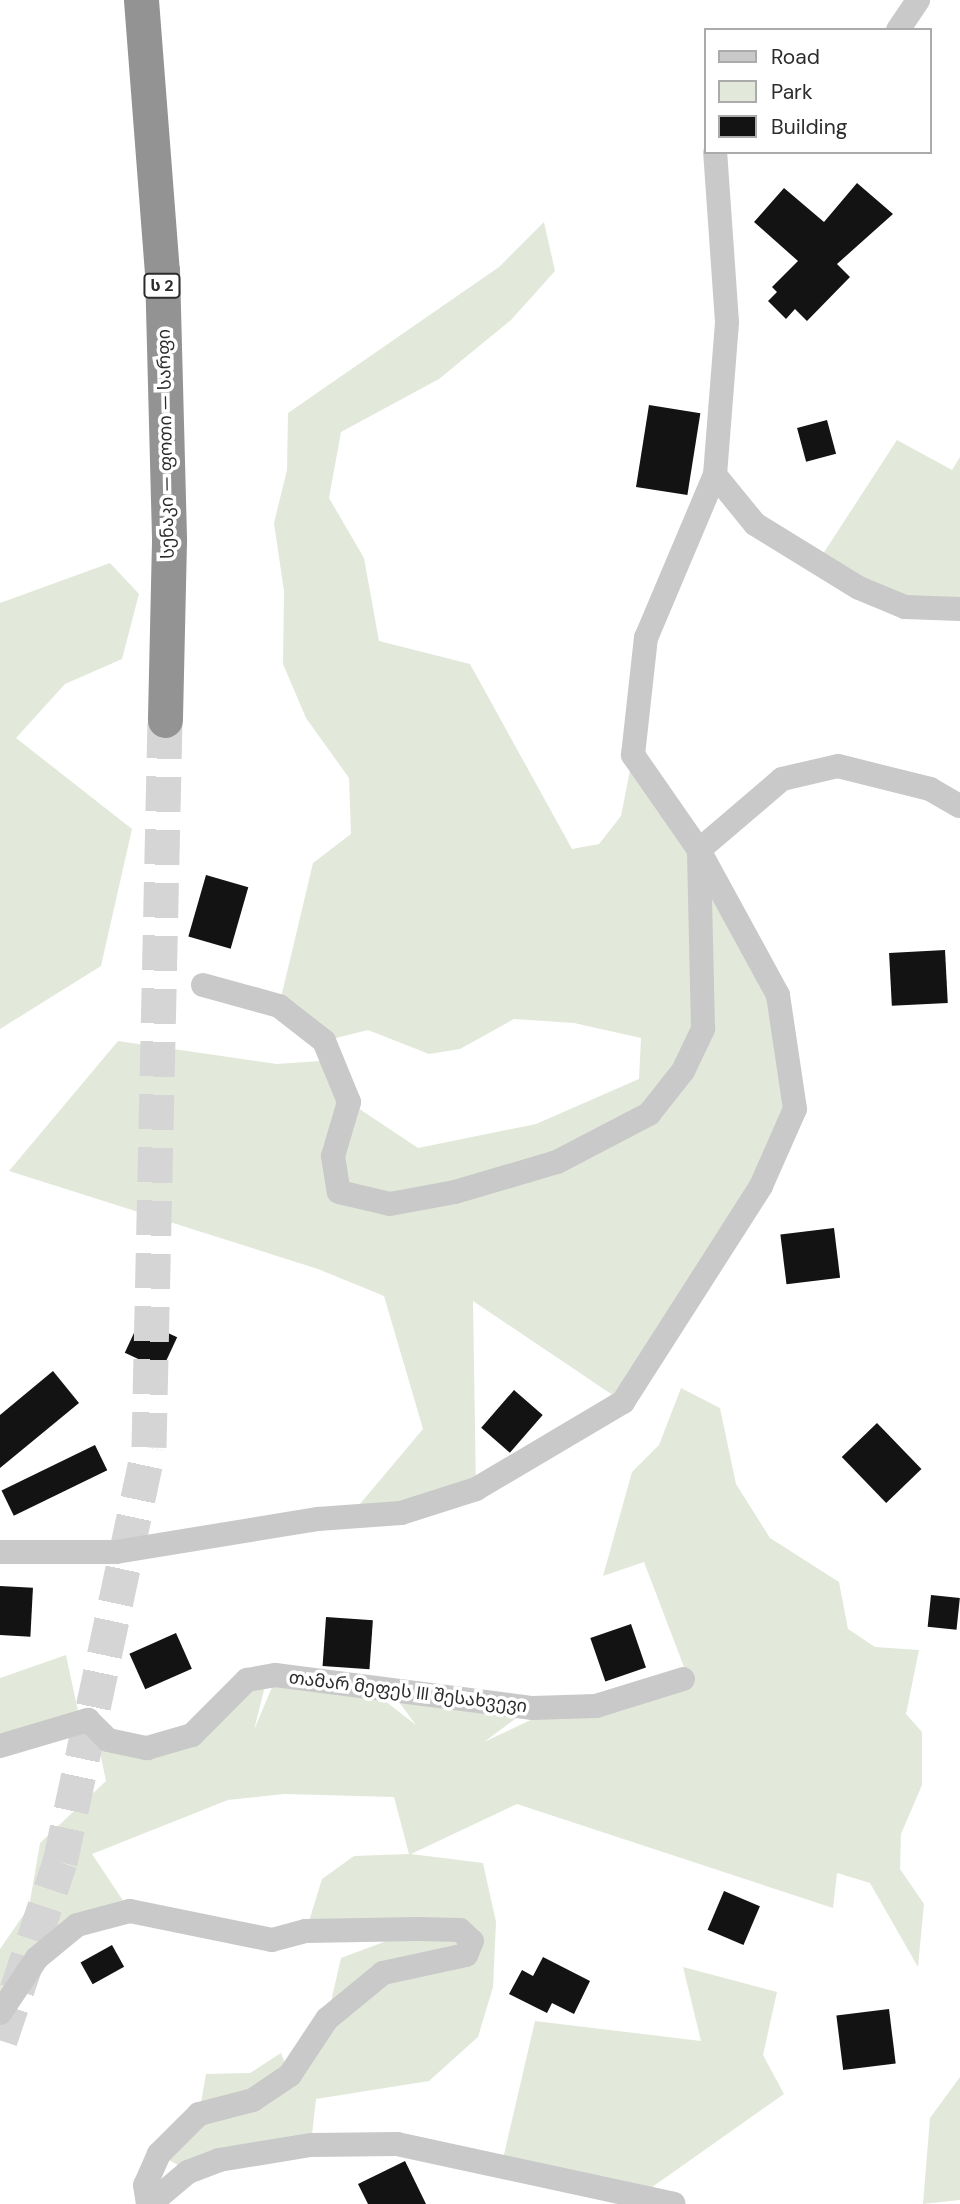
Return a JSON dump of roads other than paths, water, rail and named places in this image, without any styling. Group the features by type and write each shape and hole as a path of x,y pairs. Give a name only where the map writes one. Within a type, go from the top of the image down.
{"highway":[{"name":"სენაკი — ფოთი — სარფი","path":"143,15 162,270 169,541 165,720"}],"street":[{"path":"899,28 918,0"},
{"path":"0,1552 116,1552 318,1519 401,1513 476,1489 623,1402 761,1186 795,1109 778,995 699,850 633,755 646,638 715,475 727,323 715,154"},
{"path":"715,475 755,524 859,589 905,607 960,609"},
{"path":"699,850 782,779 838,766 930,789 960,806"},
{"path":"203,985 279,1006 324,1041 349,1102 333,1156 339,1192 390,1204 455,1192 557,1162 649,1114 683,1071 703,1029 699,850"},
{"name":"თამარ მეფეს III შესახვევი","path":"0,1746 88,1720 108,1740 147,1748 192,1735 219,1714 247,1680 275,1675 533,1708 596,1706 683,1679"},
{"path":"0,2013 37,1958 77,1925 130,1911 272,1940 306,1931 460,1930 472,1941 466,1955 383,1973 327,2019 290,2075 253,2100 200,2114 159,2154 145,2185 149,2204 188,2172 219,2160 312,2145 397,2144 674,2204"}],"tunnel":[{"path":"0,2040 60,1862 149,1447 165,720"}]}
